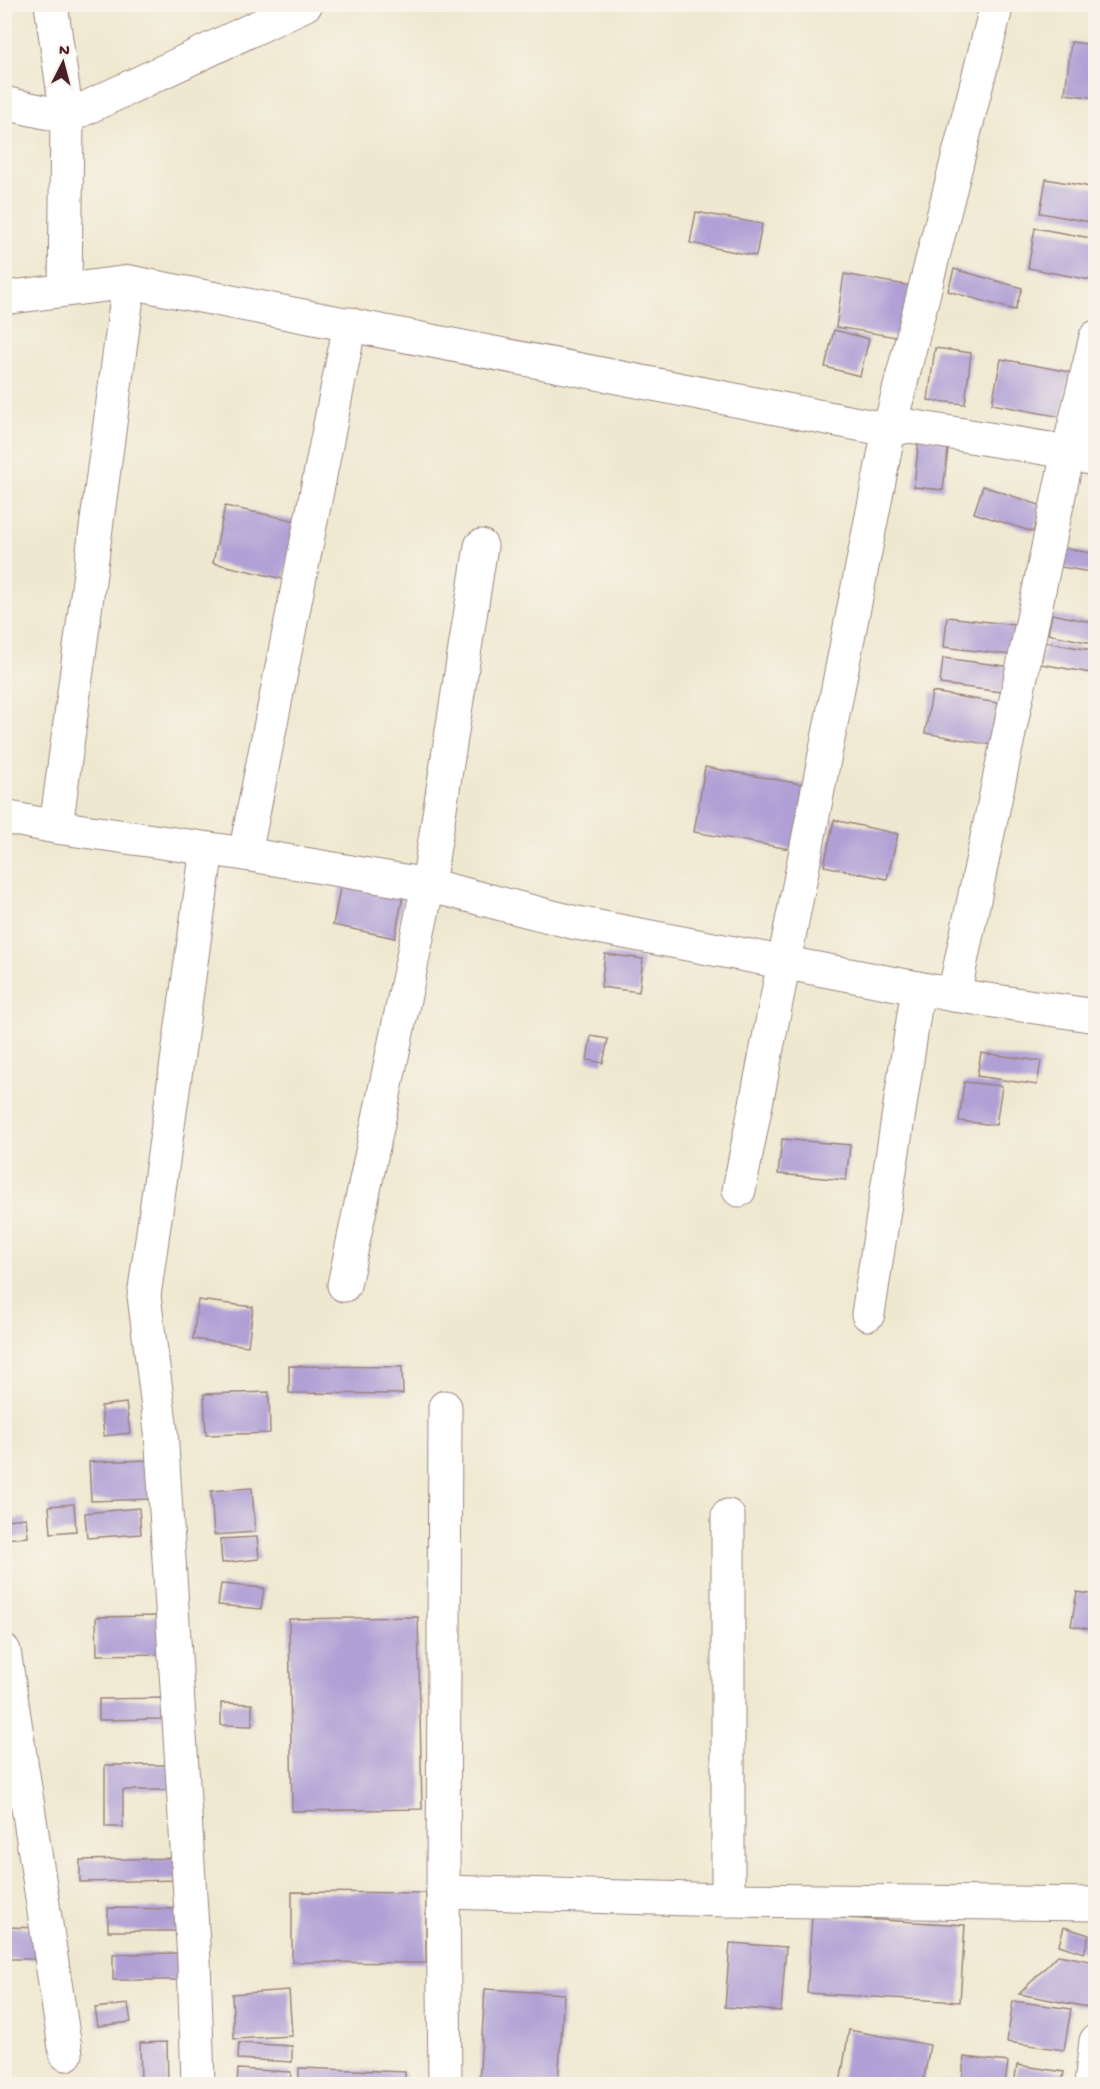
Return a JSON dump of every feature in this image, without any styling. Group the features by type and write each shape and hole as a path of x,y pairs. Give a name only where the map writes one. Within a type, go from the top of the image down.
{"street":[{"path":"51,4 67,117 65,290"},
{"path":"4,103 67,117 306,4"},
{"path":"739,1190 889,429 997,4"},
{"path":"4,298 129,282 889,429 909,426 1082,456"},
{"path":"56,827 129,282"},
{"path":"245,854 350,324"},
{"path":"954,995 1082,456 1095,338"},
{"path":"344,1285 428,885 481,546"},
{"path":"4,817 428,885 572,922 954,995 1095,1016"},
{"path":"198,2085 194,1960 161,1431 144,1296 207,849"},
{"path":"868,1314 918,988"},
{"path":"445,1407 442,1892 445,2085"},
{"path":"728,1516 728,1900"},
{"path":"4,1651 66,2054"},
{"path":"442,1892 728,1900 1095,1904"},
{"path":"1090,2085 1095,2041"}],"building":[{"path":"1071,42 1096,45 1096,98 1065,94"},
{"path":"1046,179 1096,188 1096,223 1040,213"},
{"path":"696,212 762,224 756,256 690,243"},
{"path":"1035,228 1096,239 1096,281 1028,268"},
{"path":"954,269 1022,288 1015,310 948,291"},
{"path":"844,274 911,286 902,338 836,327"},
{"path":"834,330 869,339 860,376 825,367"},
{"path":"935,348 971,353 965,404 928,400"},
{"path":"1001,359 1070,372 1061,417 992,404"},
{"path":"919,437 949,441 943,490 914,487"},
{"path":"983,486 1042,506 1033,532 974,513"},
{"path":"225,506 297,521 284,579 213,563"},
{"path":"1064,548 1096,554 1096,573 1061,567"},
{"path":"1052,614 1096,623 1096,644 1048,634"},
{"path":"947,617 1015,625 1011,655 944,647"},
{"path":"1045,642 1096,651 1096,674 1041,664"},
{"path":"943,658 1012,667 1009,693 940,684"},
{"path":"932,692 998,703 991,745 925,733"},
{"path":"705,767 807,785 795,850 694,832"},
{"path":"834,820 898,834 887,879 824,866"},
{"path":"342,878 404,890 395,938 333,925"},
{"path":"605,954 643,959 639,992 601,987"},
{"path":"591,1036 608,1039 603,1063 587,1060"},
{"path":"981,1053 1041,1061 1037,1085 977,1076"},
{"path":"964,1082 1002,1086 996,1125 959,1121"},
{"path":"782,1139 850,1145 846,1180 778,1174"},
{"path":"198,1300 253,1307 248,1346 193,1339"},
{"path":"289,1366 402,1367 403,1394 289,1393"},
{"path":"269,1392 270,1433 206,1435 204,1394"},
{"path":"126,1403 130,1433 104,1436 101,1406"},
{"path":"149,1460 151,1499 91,1501 89,1462"},
{"path":"252,1488 255,1532 214,1535 211,1491"},
{"path":"74,1504 76,1531 51,1533 49,1506"},
{"path":"139,1508 141,1534 87,1538 85,1513"},
{"path":"26,1518 28,1537 4,1539 4,1520"},
{"path":"257,1537 259,1559 222,1563 220,1539"},
{"path":"221,1584 264,1588 261,1609 218,1605"},
{"path":"1077,1592 1096,1595 1096,1630 1071,1626"},
{"path":"160,1616 160,1654 97,1655 96,1617"},
{"path":"418,1617 422,1809 292,1811 289,1619"},
{"path":"165,1698 165,1719 99,1720 99,1699"},
{"path":"221,1703 252,1704 252,1726 221,1725"},
{"path":"105,1765 175,1765 175,1790 123,1790 123,1827 105,1827"},
{"path":"179,1858 180,1880 80,1882 80,1860"},
{"path":"292,1892 426,1893 426,1963 292,1962"},
{"path":"108,1908 180,1909 179,1931 108,1931"},
{"path":"812,1916 965,1925 960,2002 807,1993"},
{"path":"4,1927 46,1928 46,1959 4,1959"},
{"path":"1064,1927 1089,1935 1084,1953 1059,1945"},
{"path":"730,1943 786,1947 781,2011 725,2007"},
{"path":"185,1953 185,1980 113,1980 113,1954"},
{"path":"1058,1955 1096,1962 1088,2007 1019,1994"},
{"path":"485,1989 564,1994 558,2084 479,2084"},
{"path":"289,1990 292,2036 234,2039 232,1994"},
{"path":"1013,2001 1071,2009 1064,2050 1007,2042"},
{"path":"128,2004 131,2022 98,2026 95,2008"},
{"path":"849,2030 930,2045 923,2084 840,2084"},
{"path":"167,2042 168,2083 141,2083 140,2043"},
{"path":"239,2043 292,2046 292,2062 238,2059"},
{"path":"964,2057 1008,2062 1005,2084 944,2084 945,2080 962,2082"},
{"path":"1017,2065 1064,2072 1062,2084 1014,2084"},
{"path":"299,2068 405,2072 405,2084 299,2084"},
{"path":"238,2069 291,2072 290,2084 237,2084"}]}
